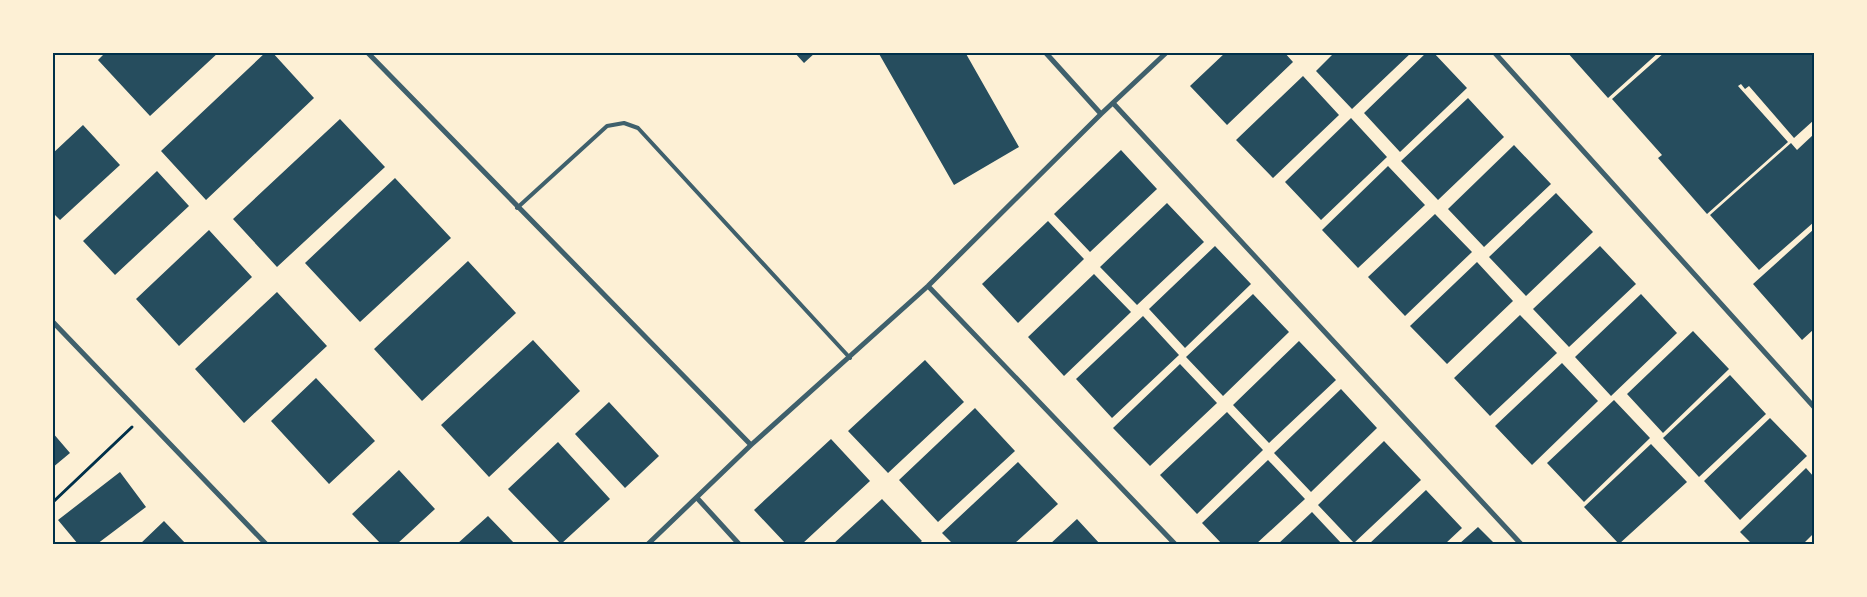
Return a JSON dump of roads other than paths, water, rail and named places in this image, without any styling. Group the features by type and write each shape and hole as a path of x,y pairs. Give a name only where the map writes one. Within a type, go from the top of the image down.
{"street":[{"path":"367,52 751,445"},
{"path":"1045,52 1101,114"},
{"path":"648,544 698,499 751,445 928,286 1101,114 1167,52"},
{"path":"1494,52 1814,406"},
{"path":"1113,103 1521,544"},
{"path":"928,286 1175,544"},
{"path":"52,321 266,544"},
{"path":"698,499 739,544"}],"lane":[{"path":"518,208 607,126 624,122 638,128 850,358"}]}
